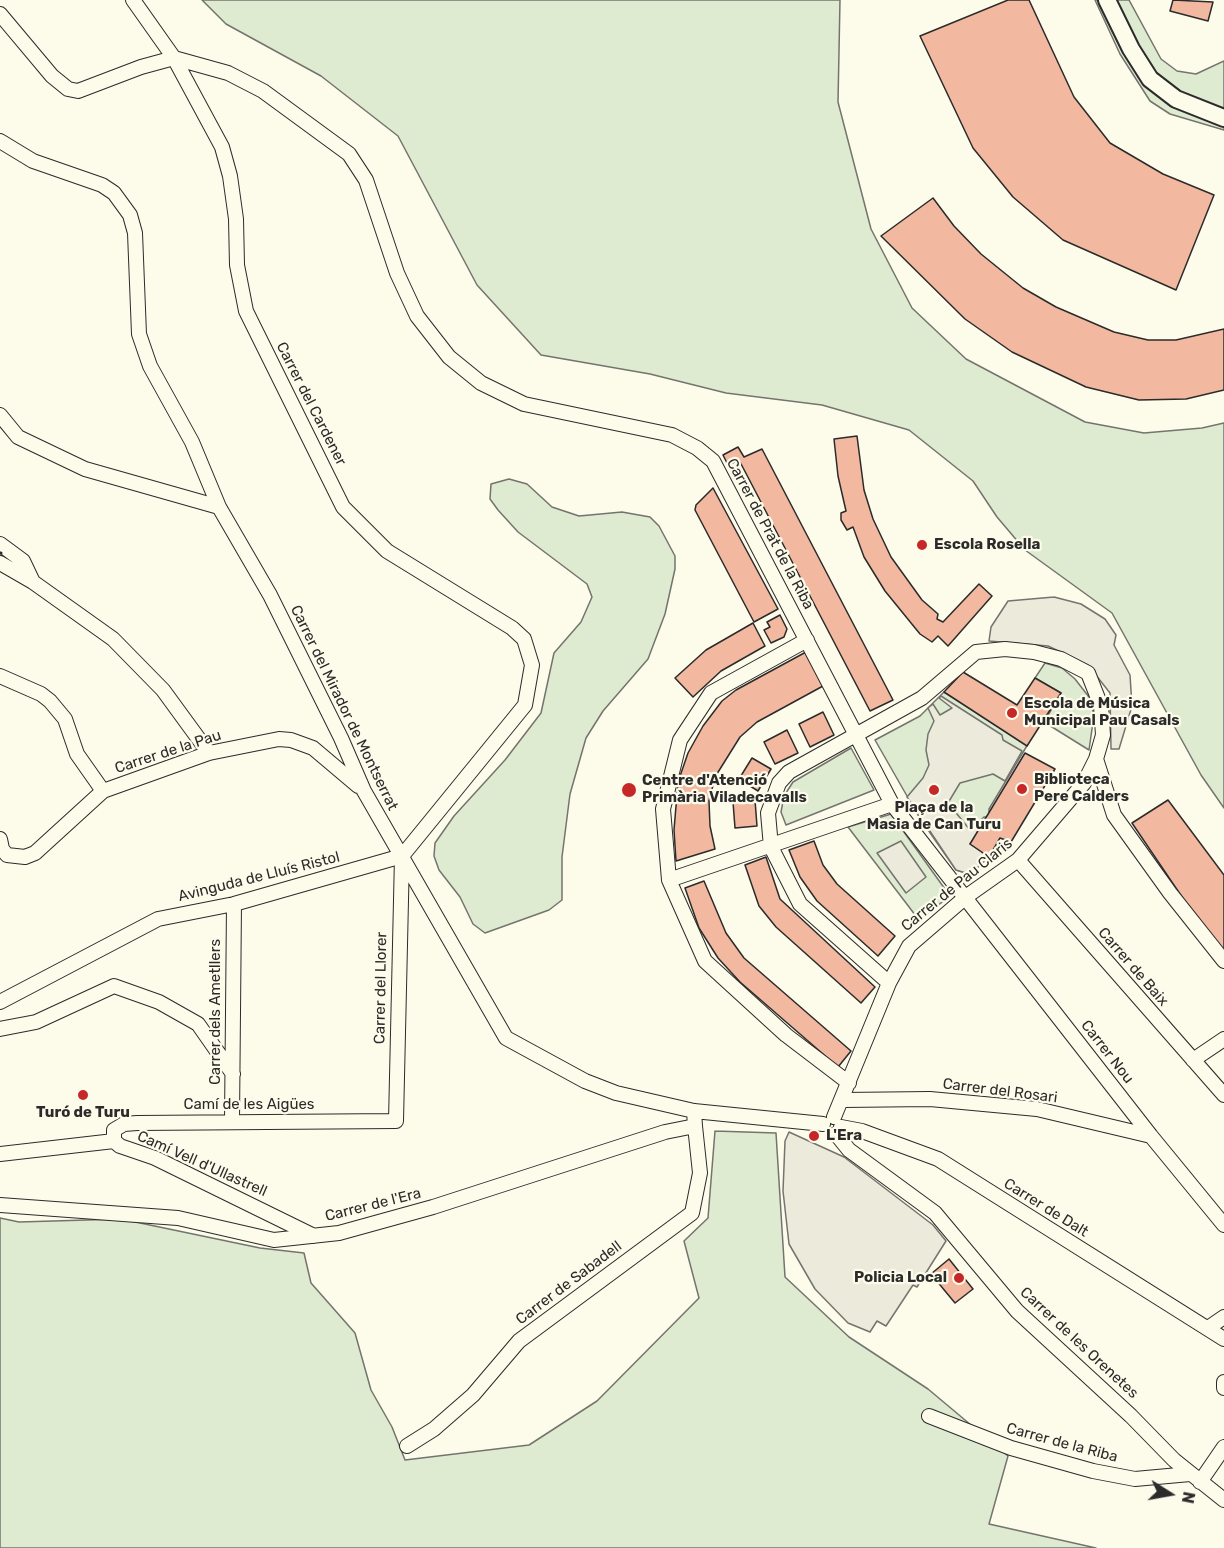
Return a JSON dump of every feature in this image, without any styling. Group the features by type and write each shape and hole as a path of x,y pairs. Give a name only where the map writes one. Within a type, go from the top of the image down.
{"street":[{"name":"Carrer del Cardener","path":"133,0 174,58 222,147 230,176 236,219 237,265 246,311 343,507 387,551 512,628 524,639 532,665 525,705 402,856"},
{"path":"1107,0 1131,49 1150,79 1176,99 1224,118"},
{"path":"0,14 52,76 68,89 78,91 141,66 174,58"},
{"name":"Carrer de Prat de la Riba","path":"174,58 228,73 263,91 350,153 366,180 397,273 417,316 449,357 481,383 524,404 672,435 697,448 713,461 892,804 967,896"},
{"name":"Carrer del Mirador de Montserrat","path":"0,141 33,161 102,185 124,204 135,233 142,347 192,442 219,507 270,595 341,738 364,791 506,1038 595,1085 653,1103 694,1111 833,1126"},
{"path":"0,415 18,437 85,469 219,507"},
{"path":"0,544 23,561 33,582"},
{"path":"0,563 33,582 113,639 163,690 209,753"},
{"path":"807,640 711,693 680,740 663,809 669,880 705,961 786,1035 849,1083"},
{"name":"Carrer de Pau Claris","path":"771,847 768,813 779,783 789,772 858,736 922,698 976,652 1005,649 1034,652 1061,659 1088,673 1101,706 1103,735 1096,759 1084,783 1018,860 967,896 909,946 889,982 833,1126"},
{"path":"0,676 41,694 50,701 65,719 77,754 103,791"},
{"name":"Carrer de la Pau","path":"0,839 2,849 7,855 25,857 35,853 103,791 209,753 261,741 291,740 313,748 364,791"},
{"path":"1096,759 1114,815 1170,893 1224,961"},
{"path":"669,880 892,804"},
{"path":"771,847 800,904 889,982"},
{"name":"Avinguda de Lluís Ristol","path":"0,1002 158,919 234,904 402,856"},
{"name":"Carrer del Llorer","path":"396,1121 402,856"},
{"name":"Carrer de Baix","path":"1018,860 1224,1095"},
{"name":"Carrer Nou","path":"967,896 1151,1136 1224,1225"},
{"name":"Carrer dels Ametllers","path":"232,1120 234,904"},
{"path":"0,1029 36,1023 114,986 159,1002 198,1024 232,1074"},
{"path":"1193,1060 1224,1039"},
{"name":"Carrer del Rosari","path":"843,1100 930,1099 1037,1110 1151,1136"},
{"path":"694,1111 695,1126"},
{"name":"Camí de les Aigües","path":"114,1141 114,1130 124,1124 232,1120 396,1121"},
{"name":"Carrer de l'Era","path":"0,1205 178,1218 274,1240 314,1236 339,1233 434,1207 665,1132 695,1126"},
{"name":"Carrer de Sabadell","path":"407,1446 434,1430 473,1395 519,1341 692,1213 700,1173 695,1126"},
{"name":"Carrer de Dalt","path":"833,1126 862,1131 938,1159 1224,1339"},
{"name":"Carrer de les Orenetes","path":"833,1126 849,1150 935,1213 1017,1311 1195,1478 1224,1500"},
{"name":"Camí Vell d'Ullastrell","path":"0,1154 114,1141 120,1146 155,1158 314,1236"},
{"path":"1208,1329 1224,1317"},
{"name":"Carrer de la Riba","path":"929,1416 1011,1448 1093,1471 1135,1479 1195,1478"},
{"path":"1195,1478 1224,1447"}],"green space":[{"path":"202,0 840,0 838,102 871,229 912,308 966,359 1085,422 1144,433 1202,428 1224,423 1224,808 1201,775 1112,613 1025,550 997,517 973,481 909,430 822,405 726,393 650,374 541,355 477,285 398,136 321,76 226,24"},
{"path":"1095,0 1129,0 1161,59 1177,71 1196,74 1224,61 1224,130 1170,114 1150,101 1120,54"},
{"path":"509,479 527,484 552,507 579,516 622,512 650,517 659,526 675,556 675,569 665,614 648,659 603,711 586,738 570,794 562,857 562,900 549,910 485,933 473,924 460,897 439,870 434,856 435,843 454,816 505,760 541,713 554,653 581,622 592,597 587,584 518,532 490,499 491,484"},
{"path":"1045,663 1062,668 1075,679 1089,697 1094,715 1089,750 1044,722 1061,693 1035,678"},
{"name":"Plaça de la Masia de Can Turu","path":"944,692 1028,744 989,809 989,817 970,844 989,857 978,867 966,873 956,870 919,817 875,740 920,716"},
{"path":"851,748 874,790 786,825 781,812 784,796 793,782"},
{"path":"891,814 950,896 919,920 848,827"},
{"path":"715,1131 776,1133 785,1277 849,1337 928,1389 1008,1456 989,1524 1096,1548 0,1548 0,1218 19,1222 121,1219 260,1248 304,1253 311,1283 355,1333 371,1390 392,1427 405,1460 529,1445 597,1401 699,1298 684,1241 708,1218"}],"shaded area":[{"path":"1054,597 1081,604 1105,619 1116,635 1114,645 1130,675 1132,706 1119,749 1111,749 1110,693 1088,665 1048,646 989,641 991,627 1008,601"},
{"name":"Plaça de la Masia de Can Turu","path":"941,696 1002,735 1003,740 1022,751 1005,781 993,774 960,783 948,803 970,830 984,817 989,817 970,844 989,857 978,867 966,873 956,870 907,797 923,778 929,765 926,750 928,734 934,721 928,708 933,704 940,715 952,708 939,698"},
{"path":"901,841 926,877 906,893 877,853"},
{"path":"789,1132 844,1157 933,1225 946,1241 917,1287 913,1285 886,1326 877,1321 870,1332 848,1323 815,1289 789,1244 783,1191 785,1141"}],"building":[{"path":"1008,0 1029,0 1074,97 1110,143 1163,174 1214,195 1176,290 1063,240 1013,197 973,148 920,36"},
{"path":"1173,0 1213,2 1208,21 1170,11"},
{"path":"933,198 954,226 981,254 1023,288 1056,307 1114,332 1148,340 1176,340 1224,329 1224,390 1186,399 1139,400 1086,387 1012,352 965,319 881,236"},
{"path":"857,436 864,490 873,519 891,557 922,600 938,614 937,619 943,622 979,584 992,596 948,646 938,636 932,642 920,634 885,591 864,557 853,527 847,530 841,520 841,513 846,511 838,476 834,439"},
{"path":"738,447 744,457 762,449 893,700 870,711 739,460 728,465 723,455"},
{"path":"713,488 778,609 754,622 695,510 696,505"},
{"path":"780,615 787,629 784,637 771,643 764,630 770,627 767,622"},
{"path":"753,623 765,646 721,671 693,697 675,678 706,650"},
{"path":"806,652 823,686 757,722 740,737 715,777 709,801 710,826 715,849 676,861 674,830 678,782 688,753 703,726 722,701 736,690"},
{"name":"Escola de Música Municipal Pau Casals","path":"963,672 1017,705 1035,678 1061,693 1027,746 944,692"},
{"path":"823,712 834,735 810,747 799,724"},
{"path":"787,730 798,753 775,764 764,742"},
{"name":"Biblioteca Pere Calders","path":"1025,753 1055,769 1011,842 1000,838 989,857 970,844"},
{"path":"752,758 771,769 758,791 739,779"},
{"path":"755,800 757,826 735,828 733,802"},
{"path":"1168,800 1224,875 1224,959 1132,823"},
{"path":"814,841 823,865 837,884 895,936 878,956 817,901 800,877 789,850"},
{"path":"766,857 780,899 875,987 861,1003 776,927 759,906 745,865"},
{"path":"704,881 726,933 744,958 851,1051 838,1067 740,982 718,958 699,928 685,888"},
{"path":"949,1259 973,1289 955,1303 931,1274"}],"place":[{"name":"Escola Rosella","path":"922,545"},
{"name":"Escola de Música Municipal Pau Casals","path":"1012,713"},
{"name":"Biblioteca Pere Calders","path":"1022,789"},
{"name":"Centre d'Atenció Primària Viladecavalls","path":"629,790"},
{"name":"Plaça de la Masia de Can Turu","path":"934,790"},
{"name":"Turó de Turu","path":"83,1095"},
{"name":"L'Era","path":"814,1136"},
{"name":"Policia Local","path":"959,1278"}]}
